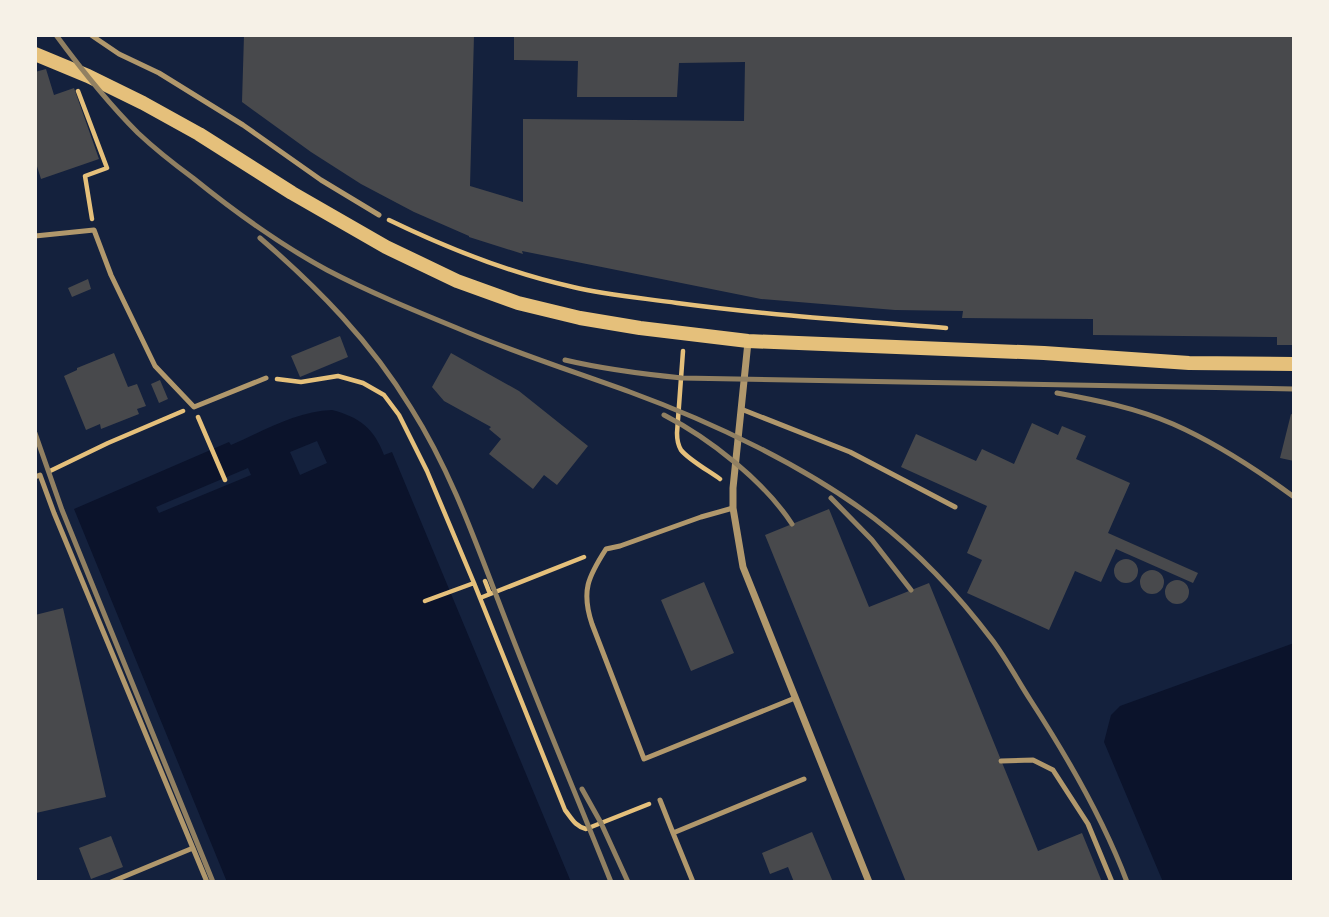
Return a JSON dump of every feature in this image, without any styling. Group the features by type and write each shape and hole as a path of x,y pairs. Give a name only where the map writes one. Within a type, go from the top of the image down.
{"main road":[{"path":"35,54 143,103 199,134 374,241 457,281 531,306 640,328 748,341 1044,353 1189,363 1294,364"}],"street":[{"path":"748,341 733,488 733,508 743,567 869,882"}],"lane":[{"path":"91,35 243,125 321,180 379,215"},
{"path":"35,236 94,230 111,275 155,366 194,407 266,378"},
{"path":"741,408 850,452 955,507"},
{"path":"37,476 207,882"},
{"path":"733,508 606,549 596,564 585,592 586,607 644,759 795,698"},
{"path":"1001,761 1033,760 1053,770 1088,824 1112,882"},
{"path":"673,832 804,779"},
{"path":"660,800 692,882"},
{"path":"111,882 193,848"}],"path":[{"path":"76,87 107,167 85,176 94,230"},
{"path":"379,215 453,249 531,276 611,295 755,312 953,329"},
{"path":"684,333 678,442 681,450 688,456 733,488"},
{"path":"266,378 301,382 338,376 363,383 384,396 400,415 427,471 565,810 573,822 586,829 660,800"},
{"path":"37,476 194,407 225,480"},
{"path":"480,598 606,549"},
{"path":"485,581 490,594"},
{"path":"425,601 474,583"}],"water":[{"path":"332,410 350,416 364,425 384,455 392,452 571,882 227,882 74,509 229,442 231,445 293,418"},
{"path":"1294,643 1294,882 1163,882 1104,742 1111,715 1120,706"}],"pier":[{"path":"317,441 327,463 300,475 290,452"},
{"path":"248,468 251,475 159,513 156,507"}],"building":[{"path":"244,35 474,35 470,186 523,202 523,119 744,121 745,62 679,63 677,97 577,97 578,61 514,60 514,35 1294,35 1294,345 1277,345 1277,337 1093,335 1093,319 962,318 963,311 895,310 761,299 522,251 523,254 469,237 361,184 242,102"},
{"path":"46,69 54,95 74,88 99,159 41,179 35,160 35,72"},
{"path":"88,279 91,289 72,297 68,288"},
{"path":"340,336 348,357 300,377 291,356"},
{"path":"114,353 128,387 137,384 146,406 137,409 139,414 101,429 100,424 86,430 64,376"},
{"path":"451,353 519,391 588,446 557,485 544,475 533,489 489,454 501,439 489,429 491,427 444,401 432,387"},
{"path":"160,380 168,399 159,403 151,384"},
{"path":"1291,414 1294,415 1294,461 1280,458"},
{"path":"1032,423 1058,435 1062,426 1086,436 1076,459 1130,483 1108,533 1198,573 1193,583 1116,549 1101,582 1075,571 1049,630 967,593 982,560 967,553 987,506 901,467 916,434 976,461 982,449 1014,464"},
{"path":"829,509 869,607 929,583 1038,851 1082,833 1102,882 906,882 765,535"},
{"path":"1126,559 1135,562 1138,571 1135,580 1126,583 1117,580 1114,571 1117,562"},
{"path":"1152,570 1161,573 1164,582 1161,591 1152,594 1143,591 1140,582 1143,573"},
{"path":"1177,580 1185,584 1189,592 1185,600 1177,604 1169,600 1165,592 1169,584"},
{"path":"704,582 734,653 691,671 661,600"},
{"path":"63,608 106,797 36,813 35,615"},
{"path":"812,832 833,882 794,882 788,867 770,874 762,853"},
{"path":"111,836 123,867 91,879 79,848"}],"railway":[{"path":"56,35 105,98 144,139 241,215 309,260 375,293 478,337 630,392 725,431 819,481 875,519 938,576 998,648 1084,789 1127,882"},
{"path":"260,238 323,296 361,338 395,384 426,434 465,515 611,882"},
{"path":"565,360 682,378 1294,389"},
{"path":"1057,393 1130,409 1173,424 1235,457 1294,497"},
{"path":"664,415 717,448 734,462 767,492 792,524"},
{"path":"35,433 62,510 213,882"},
{"path":"831,498 872,540 911,590"},
{"path":"582,789 628,882"}]}
